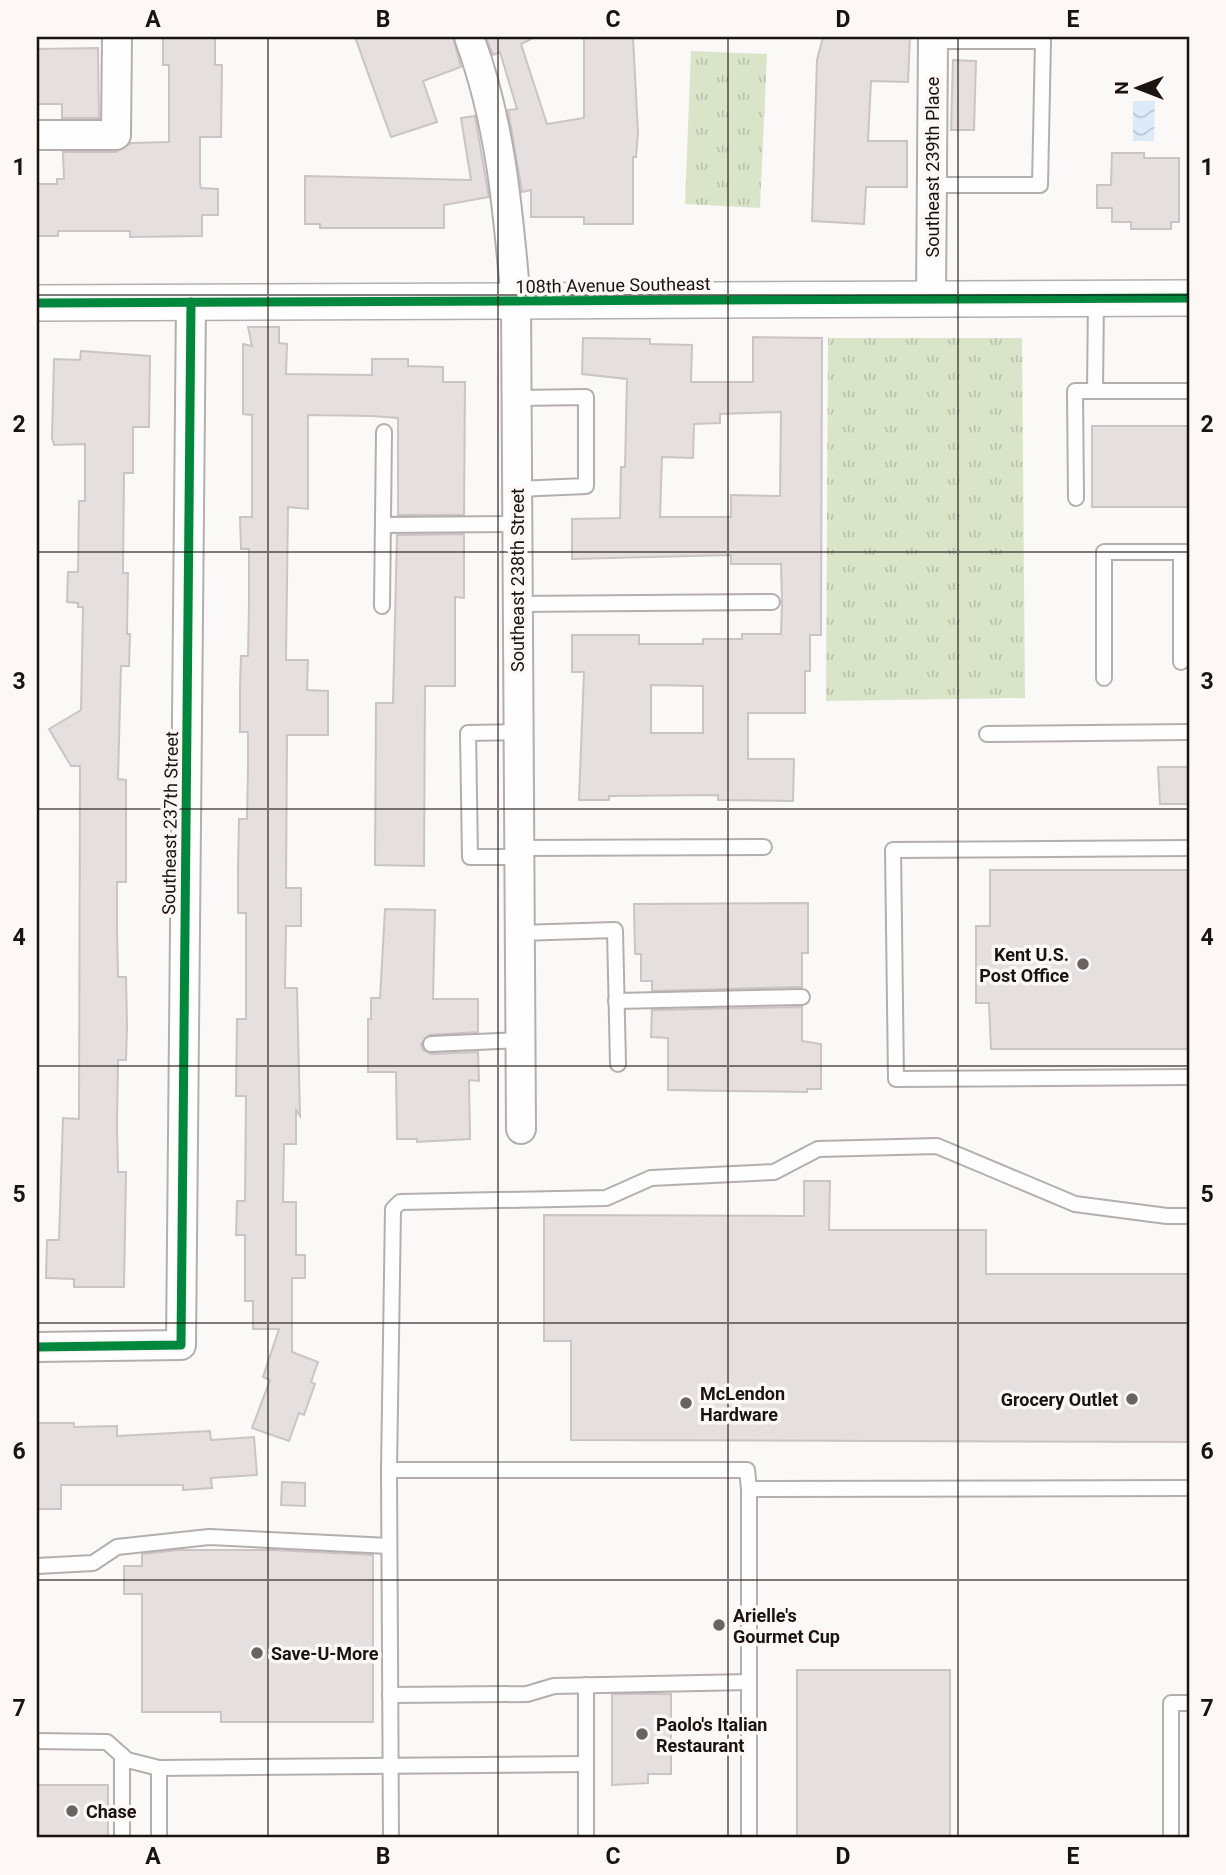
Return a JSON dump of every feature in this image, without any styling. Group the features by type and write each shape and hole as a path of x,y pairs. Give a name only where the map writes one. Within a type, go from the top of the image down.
{"street":[{"path":"37,135 116,135 117,37"},
{"name":"Southeast 238th Street","path":"469,37 484,76 505,179 516,302 520,1129"},
{"name":"Southeast 239th Place","path":"931,298 932,39"},
{"name":"108th Avenue Southeast","path":"37,303 1189,298"},
{"name":"Southeast 237th Street","path":"37,1347 181,1345 191,302"}],"lane":[{"path":"932,39 1043,41 1040,185 932,185"},
{"path":"1095,391 1096,298"},
{"path":"1076,498 1075,391 1189,391"},
{"path":"516,398 586,397 586,486 517,489"},
{"path":"382,607 384,432"},
{"path":"383,525 517,524"},
{"path":"1104,678 1104,552 1185,552 1181,663"},
{"path":"517,604 772,602"},
{"path":"518,732 468,733 470,858 519,852 764,847"},
{"path":"987,734 1189,732"},
{"path":"1189,848 893,850 896,1079 1189,1077"},
{"path":"519,933 615,930 618,1064"},
{"path":"616,1001 802,997"},
{"path":"431,1044 520,1040"},
{"path":"391,1838 389,1470 393,1209 400,1202 606,1198 651,1178 774,1172 818,1149 937,1146 1075,1204 1167,1216 1189,1216"},
{"path":"389,1470 747,1470 749,1838"},
{"path":"749,1489 1189,1488"},
{"path":"37,1566 93,1563 117,1547 209,1537 390,1546"},
{"path":"390,1695 527,1694 554,1686 749,1682"},
{"path":"586,1685 586,1838"},
{"path":"1171,1838 1171,1703 1189,1703"},
{"path":"37,1741 107,1742 127,1760 159,1768 586,1764"},
{"path":"122,1755 122,1838"},
{"path":"159,1768 159,1838"}],"green space":[{"path":"691,51 767,54 760,208 685,204"},
{"path":"828,338 1022,338 1025,698 826,701"}],"water":[{"path":"1133,101 1155,101 1154,141 1133,141"}],"building":[{"path":"163,37 215,37 215,65 222,65 221,137 200,137 200,184 201,188 218,189 218,215 202,215 202,236 130,237 130,231 58,231 58,236 37,236 37,184 57,184 57,179 64,179 63,152 116,152 131,143 169,142 169,65 163,65"},
{"path":"355,37 453,37 461,67 423,81 437,122 391,137"},
{"path":"486,37 535,37 521,44 547,124 584,118 584,37 633,37 638,133 636,157 633,157 633,224 584,224 584,217 531,217 531,190 522,192 508,110 517,109 500,52 493,55"},
{"path":"823,37 910,37 908,82 871,81 868,141 907,141 907,187 866,187 864,224 812,221 817,60"},
{"path":"98,48 99,118 62,118 62,104 37,104 37,49"},
{"path":"953,60 976,61 974,130 951,130"},
{"path":"475,116 489,197 444,205 444,228 320,228 320,224 305,224 305,176 471,180 461,118"},
{"path":"1112,153 1144,153 1144,158 1179,158 1179,222 1171,222 1171,229 1131,229 1131,222 1112,222 1112,208 1097,208 1097,185 1111,185"},
{"path":"248,327 279,327 279,343 287,344 286,374 372,375 372,359 408,359 408,366 443,367 443,382 465,382 464,515 398,515 398,418 372,416 308,415 308,509 288,507 286,660 308,660 307,690 328,691 328,735 287,735 286,888 301,888 301,926 286,926 285,988 297,988 300,1116 296,1110 296,1144 284,1144 283,1202 296,1202 296,1255 305,1255 305,1278 292,1278 292,1352 318,1362 311,1382 315,1384 304,1415 299,1413 289,1441 252,1428 270,1380 263,1377 279,1329 253,1329 253,1301 245,1301 245,1235 236,1235 237,1201 245,1201 246,1096 236,1096 237,1019 246,1019 246,913 238,913 238,869 239,819 247,819 248,769 248,732 240,732 240,688 241,656 248,656 249,549 241,549 240,517 252,517 252,415 243,414 243,344 252,346"},
{"path":"753,337 822,338 821,635 810,635 810,671 805,671 805,713 748,713 748,759 794,759 793,801 718,800 718,795 609,796 609,800 579,800 584,672 572,672 572,635 639,635 639,644 703,644 703,639 742,639 742,634 781,634 782,603 781,564 731,564 731,555 572,559 572,519 620,518 621,467 625,467 627,379 582,374 583,338 650,339 650,344 692,345 691,382 753,382","holes":["781,412 780,496 731,495 731,517 660,517 662,457 693,458 694,424 720,423 720,414","651,685 703,686 703,733 651,733"]},
{"path":"81,351 150,356 149,427 133,427 133,473 124,473 123,573 128,573 127,634 130,634 129,666 121,666 118,779 126,780 126,882 117,882 117,928 118,977 126,977 127,1026 126,1060 118,1060 117,1125 118,1172 126,1172 124,1287 74,1287 74,1279 46,1278 47,1240 59,1240 63,1118 79,1119 80,766 71,766 49,729 81,710 83,607 78,607 78,603 67,602 68,572 78,572 79,501 85,501 85,444 54,445 52,438 54,359 80,360"},
{"path":"1092,426 1189,426 1189,507 1092,507"},
{"path":"464,534 464,598 455,597 455,686 425,686 424,866 375,865 376,703 393,703 397,535"},
{"path":"1158,767 1189,767 1189,804 1160,804"},
{"name":"Kent U.S. Post Office","path":"990,870 1189,870 1189,1049 991,1049 989,1003 976,1003 976,926 990,926"},
{"path":"808,903 808,953 802,953 802,987 652,991 652,981 641,981 641,954 635,954 634,904"},
{"path":"385,909 435,910 433,999 478,999 478,1032 430,1035 421,1044 423,1050 431,1054 478,1052 479,1081 469,1080 470,1139 417,1142 417,1139 397,1139 396,1072 368,1072 368,1019 371,1019 371,998 380,998"},
{"path":"802,1007 802,1041 821,1044 821,1089 807,1089 807,1092 668,1090 668,1038 651,1037 652,1010"},
{"path":"804,1181 830,1181 829,1230 986,1230 986,1274 1189,1274 1189,1442 571,1440 571,1341 544,1341 544,1215 804,1216"},
{"path":"37,1423 74,1423 74,1427 117,1426 117,1436 210,1431 211,1440 254,1437 257,1475 211,1478 212,1488 183,1490 183,1485 61,1485 61,1509 37,1509"},
{"path":"282,1482 305,1483 305,1506 281,1505"},
{"name":"Save-U-More","path":"178,1550 275,1550 373,1555 373,1722 221,1722 221,1712 142,1712 142,1594 124,1594 124,1566 142,1566 142,1554"},
{"path":"797,1670 950,1670 950,1838 797,1838"},
{"name":"Paolo's Italian Restaurant","path":"612,1694 671,1694 671,1774 648,1774 648,1783 612,1785"},
{"name":"Chase","path":"37,1785 108,1785 108,1838 37,1838"}],"cycle path":[{"path":"37,303 1189,298"},
{"path":"37,1347 181,1345 191,302"}],"place":[{"name":"Kent U.S. Post Office","path":"1083,964"},
{"name":"Grocery Outlet","path":"1132,1399"},
{"name":"McLendon Hardware","path":"686,1403"},
{"name":"Arielle's Gourmet Cup","path":"719,1625"},
{"name":"Save-U-More","path":"257,1653"},
{"name":"Paolo's Italian Restaurant","path":"642,1734"},
{"name":"Chase","path":"72,1811"}]}
